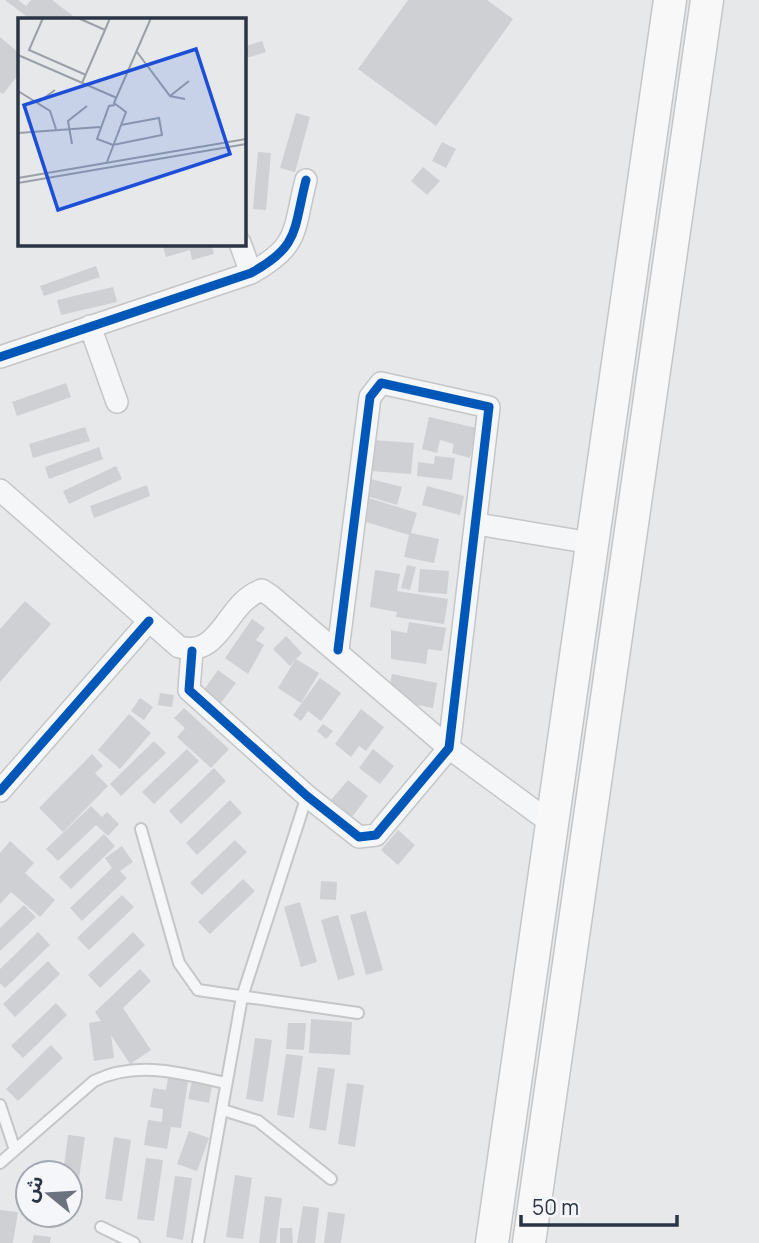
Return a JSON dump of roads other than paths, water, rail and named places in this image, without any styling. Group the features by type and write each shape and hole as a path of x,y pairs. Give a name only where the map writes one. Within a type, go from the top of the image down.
{"main road":[{"path":"492,1243 670,0"},
{"path":"529,1243 707,0"}],"street":[{"path":"0,357 251,273 279,258 291,242 306,180"},
{"path":"241,245 251,273"},
{"path":"90,326 117,402"},
{"path":"192,651 189,690 307,796 359,837 366,839 376,835 449,748 489,407 381,383 370,397 338,650"},
{"path":"0,490 179,647 192,651 204,648 249,594 262,590 338,650 449,748 551,823"},
{"path":"477,524 591,543"},
{"path":"0,791 149,621"}],"lane":[{"path":"198,1243 242,997 307,796"},
{"path":"141,830 179,963 198,990 359,1013"},
{"path":"0,1163 93,1081 112,1072 157,1069 225,1083"},
{"path":"0,1105 15,1150"},
{"path":"223,1110 258,1121 331,1179"},
{"path":"101,1227 134,1243"}]}
